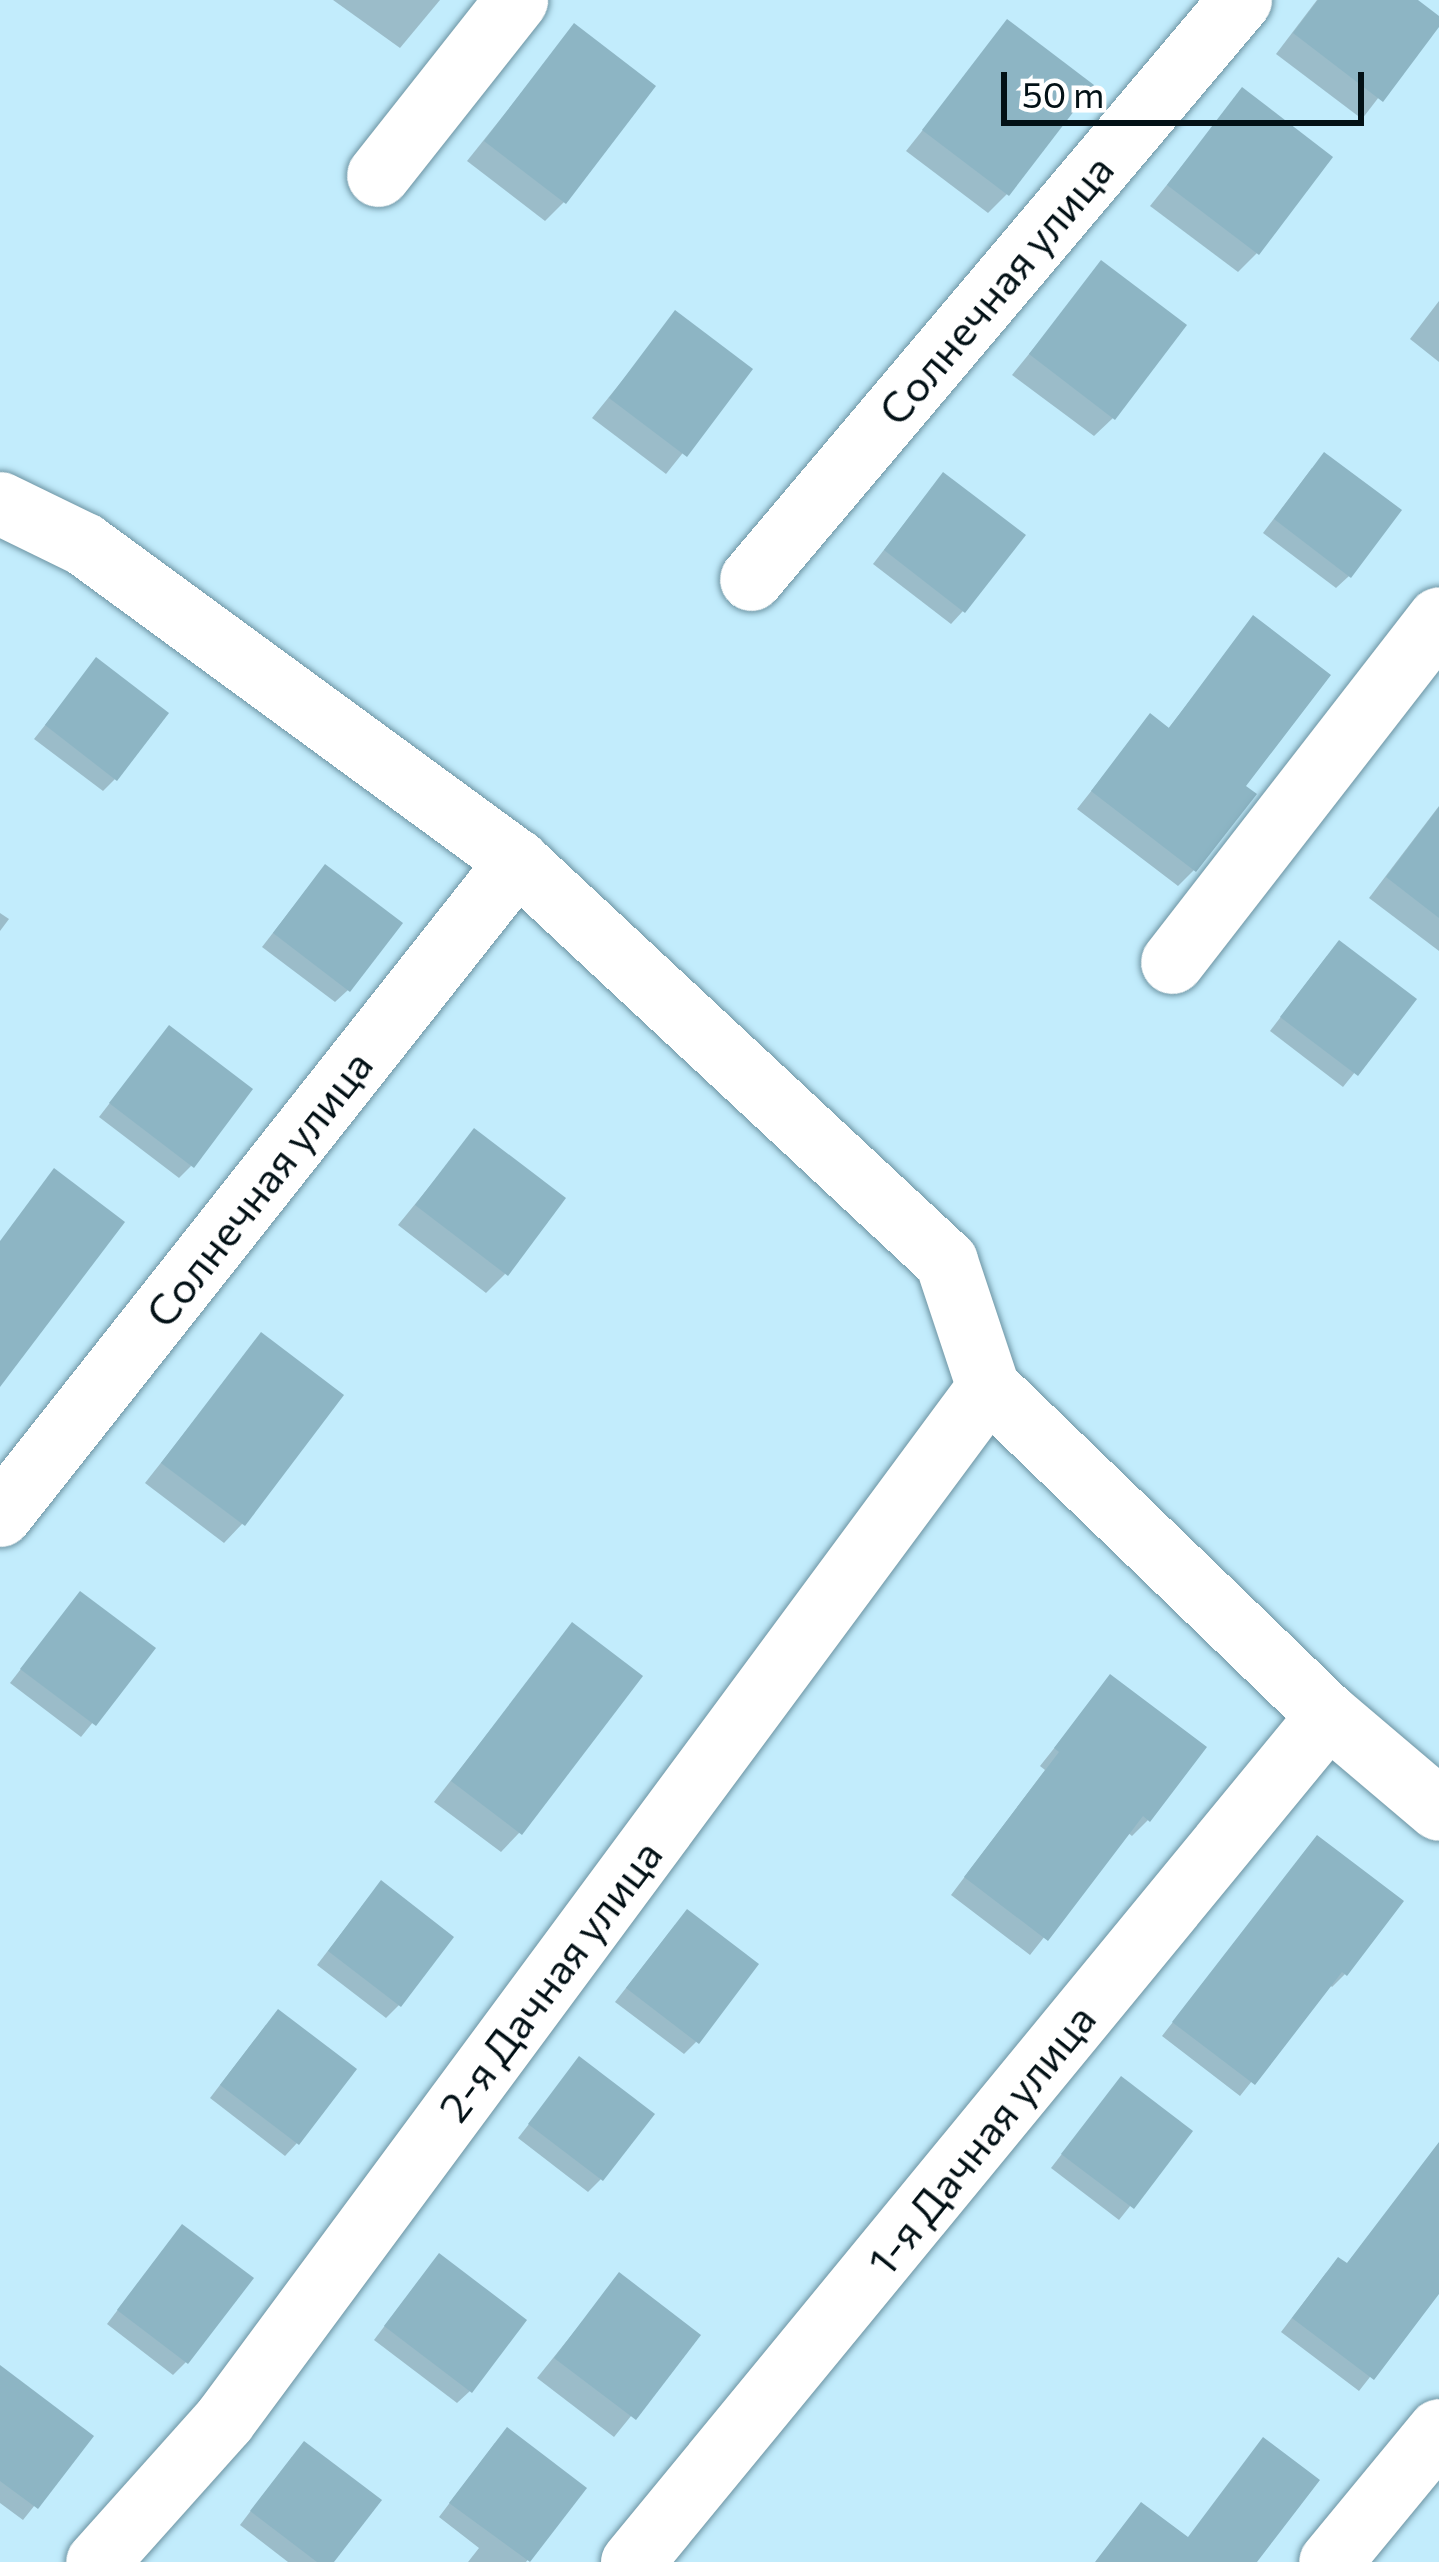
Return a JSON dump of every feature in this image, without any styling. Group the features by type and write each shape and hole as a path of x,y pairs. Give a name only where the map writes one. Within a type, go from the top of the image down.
{"street":[{"path":"378,175 515,0"},
{"name":"Солнечная улица","path":"751,579 1240,0"},
{"path":"0,503 84,544 517,861 946,1261 988,1387 1328,1715 1439,1809"},
{"path":"1172,962 1439,618"},
{"name":"Солнечная улица","path":"0,1515 517,861"},
{"name":"2-я Дачная улица","path":"97,2562 224,2420 988,1387"},
{"name":"1-я Дачная улица","path":"632,2562 1328,1715"},
{"path":"1330,2562 1439,2430"}],"building":[{"path":"1318,0 1418,0 1439,16 1439,27 1383,102 1293,33"},
{"path":"1007,19 1094,85 1009,196 922,130"},
{"path":"574,23 656,86 566,204 484,141"},
{"path":"1242,87 1333,157 1259,255 1167,185"},
{"path":"1101,260 1187,325 1115,420 1029,354"},
{"path":"675,310 753,369 687,457 609,398"},
{"path":"1324,452 1402,510 1351,578 1274,519"},
{"path":"943,472 1026,535 965,613 884,550"},
{"path":"1253,615 1331,675 1246,786 1257,794 1196,872 1091,791 1150,713 1169,728"},
{"path":"96,657 169,713 117,781 45,725"},
{"path":"1439,807 1439,918 1386,877"},
{"path":"325,864 403,923 350,992 273,933"},
{"path":"1339,940 1417,999 1358,1076 1280,1017"},
{"path":"169,1025 253,1089 194,1168 109,1103"},
{"path":"474,1128 566,1198 508,1276 415,1205"},
{"path":"54,1168 125,1222 0,1387 0,1241"},
{"path":"261,1332 344,1395 245,1526 161,1463"},
{"path":"80,1591 156,1648 96,1726 20,1669"},
{"path":"572,1622 643,1676 522,1835 451,1781"},
{"path":"1110,1674 1207,1747 1150,1822 1143,1816 1048,1941 964,1877 1059,1752 1054,1748"},
{"path":"1317,1835 1404,1901 1255,2085 1172,2022"},
{"path":"381,1880 454,1937 401,2007 328,1951"},
{"path":"687,1909 759,1964 699,2044 626,1988"},
{"path":"278,2009 357,2069 299,2145 220,2085"},
{"path":"579,2056 655,2114 603,2181 528,2124"},
{"path":"1121,2076 1193,2131 1134,2209 1061,2154"},
{"path":"1439,2142 1439,2294 1374,2380 1292,2318 1338,2257 1347,2263"},
{"path":"182,2224 254,2278 188,2364 117,2310"},
{"path":"439,2253 527,2320 472,2393 384,2326"},
{"path":"619,2272 701,2335 636,2420 554,2358"},
{"path":"0,2365 94,2436 38,2509 0,2481"},
{"path":"507,2427 587,2488 530,2562 449,2503"},
{"path":"1263,2437 1320,2480 1257,2562 1095,2562 1141,2502 1188,2537"},
{"path":"304,2441 382,2500 334,2562 317,2562 250,2511"}]}
